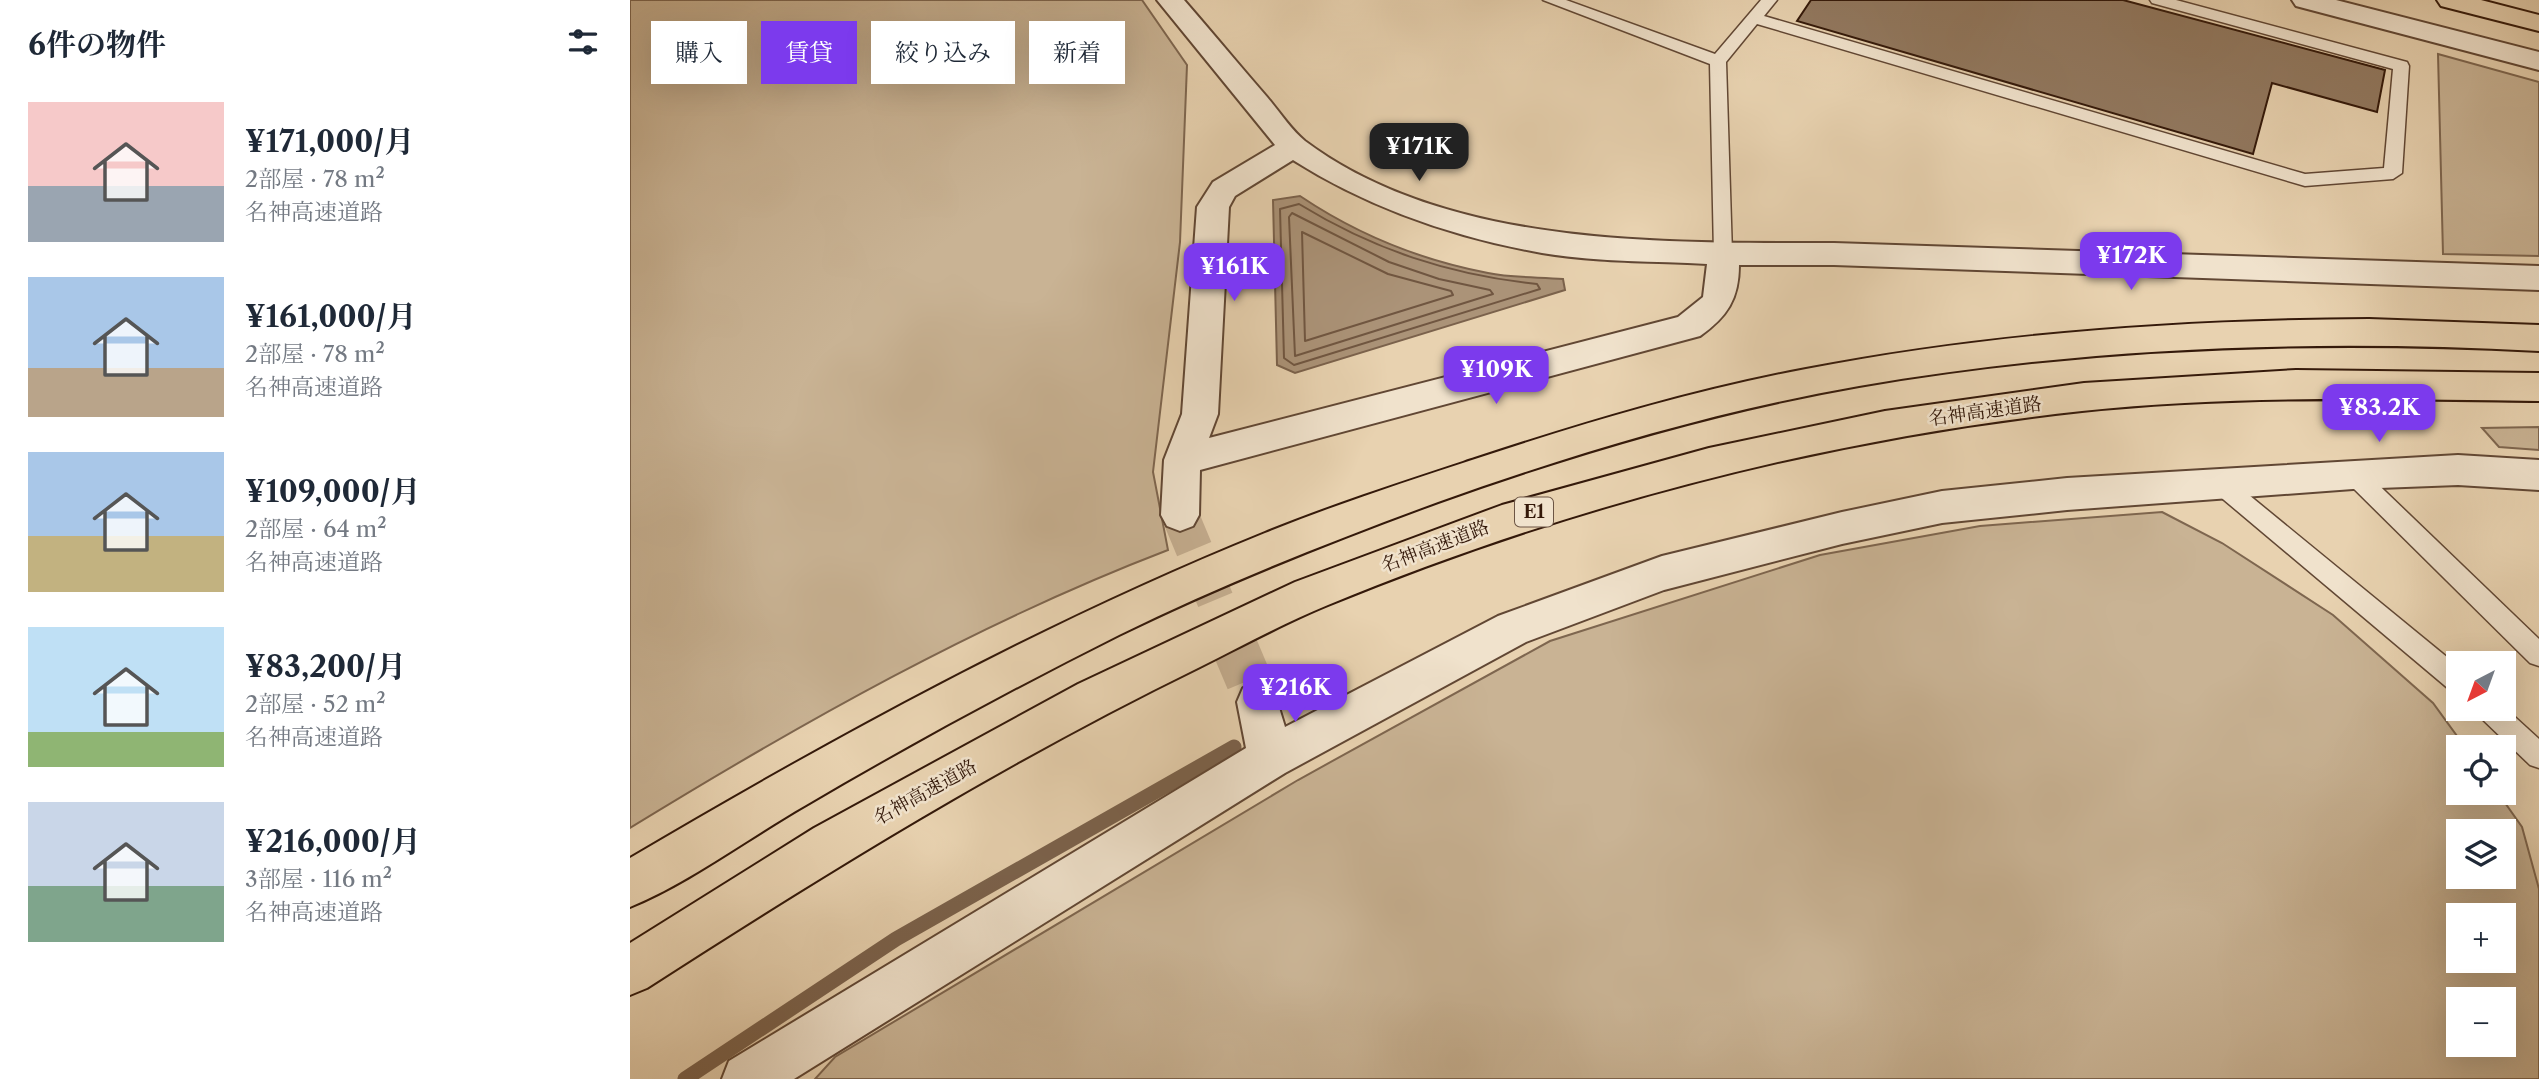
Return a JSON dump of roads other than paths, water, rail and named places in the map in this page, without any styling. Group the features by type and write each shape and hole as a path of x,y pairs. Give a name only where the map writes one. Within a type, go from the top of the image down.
{"highway":[{"path":"2450,0 2539,23"},
{"path":"2524,0 2539,5"},
{"path":"630,884 801,780 1031,659 1267,550 1481,471 1675,413 1856,373 2052,345 2261,332 2539,338"},
{"name":"名神高速道路","path":"630,971 830,844 1093,698 1309,594 1502,521 1709,463 1885,425 2084,397 2296,384 2539,387"}],"street":[{"path":"1170,0 1293,147 1350,182 1423,213 1543,242 1723,254 1834,254 2539,278"},
{"path":"2305,0 2539,61"},
{"path":"1180,515 1182,460 1200,414 1213,207 1224,189 1293,147"},
{"path":"1182,460 1688,327 1716,309 1723,288 1723,254"},
{"path":"747,1079 1269,758 1512,629 1662,573 1842,528 1942,508 2353,474 2458,470 2539,475"},
{"path":"1258,702 1269,758"}],"lane":[{"path":"1551,0 1718,61"},
{"path":"1723,254 1718,61 1769,0"},
{"path":"1753,18 2305,180 2393,173 2400,65 2158,0"},
{"path":"2353,474 2539,655"},
{"path":"2219,483 2446,670"},
{"path":"2502,721 2539,756"}],"water":[{"path":"1300,196 1344,223 1414,253 1497,275 1563,279 1565,290 1295,373 1277,365 1273,200"}],"waterway":[{"path":"685,1079 896,939 1234,747"}],"tunnel":[{"path":"1180,515 1232,640"},
{"path":"1231,638 1258,702"}]}
